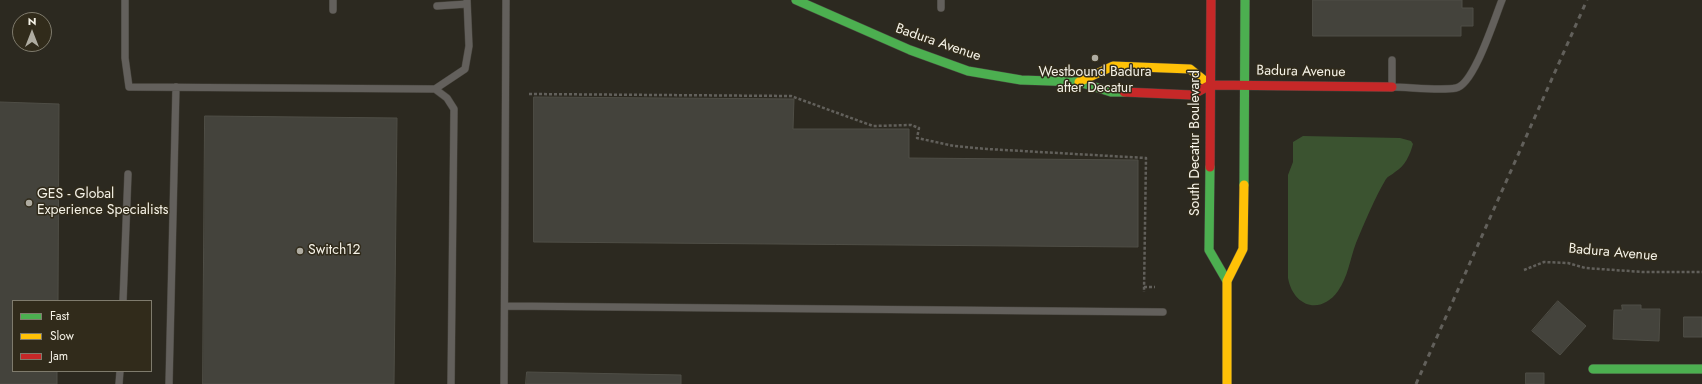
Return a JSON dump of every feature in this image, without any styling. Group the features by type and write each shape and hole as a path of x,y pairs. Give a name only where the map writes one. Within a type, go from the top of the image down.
{"main road":[{"name":"Badura Avenue","path":"796,0 910,50 968,70 1021,80 1079,82 1111,92 1192,95 1210,85 1392,87"},
{"name":"South Decatur Boulevard","path":"1211,0 1209,250 1227,280"},
{"path":"1227,384 1227,280 1243,249 1245,0"},
{"name":"Badura Avenue","path":"1079,82 1113,66 1190,69 1210,85"},
{"path":"1593,369 1702,369"}],"lane":[{"path":"125,0 125,58 129,88 434,89 465,69 468,46 467,2 437,6"},
{"path":"333,0 333,10"},
{"path":"504,384 506,0"},
{"path":"941,0 941,8"},
{"path":"1392,60 1392,87 1458,88 1467,81 1479,60 1502,0"},
{"path":"169,384 176,87"},
{"path":"434,89 447,98 454,109 451,384"},
{"path":"123,300 128,174"},
{"path":"504,306 1163,312"},
{"path":"119,384 120,372"}],"path":[{"path":"529,94 791,96 800,98 873,126 911,125 920,128 917,138 954,146 1146,158 1144,292"},
{"name":"Badura Avenue","path":"1524,270 1544,262 1568,263 1585,268 1644,272 1702,272"},
{"path":"1144,287 1155,287"}],"shaded area":[{"path":"1303,136 1400,138 1411,141 1413,144 1409,156 1399,170 1387,178 1378,194 1356,243 1347,274 1338,291 1331,299 1316,305 1301,301 1291,288 1288,278 1288,175 1293,162 1293,142"}],"building":[{"path":"1313,0 1462,0 1462,8 1473,8 1473,26 1461,26 1461,36 1313,36"},
{"path":"534,97 794,99 793,129 909,129 909,158 1138,160 1138,247 534,242"},
{"name":"GES - Global Experience Specialists","path":"0,102 59,104 58,300 12,300 12,372 57,372 57,384 0,384"},
{"name":"Switch12","path":"205,116 397,118 394,384 203,384"},
{"path":"1558,301 1586,326 1560,355 1532,331"},
{"path":"1622,305 1641,305 1641,309 1660,309 1659,341 1613,339 1614,310 1622,310"},
{"path":"1684,317 1702,317 1702,337 1684,337"},
{"path":"527,372 681,375 681,384 526,384"},
{"path":"1526,373 1544,373 1544,384 1526,384"}],"railway":[{"path":"1416,384 1587,0"}],"traffic: fast":[{"path":"796,0 910,50 968,71 1021,80 1079,82 1111,92 1124,92"},
{"path":"1244,185 1245,0"},
{"path":"1210,167 1209,250 1227,281"},
{"path":"1593,369 1702,369"}],"traffic: slow":[{"path":"1079,82 1113,66 1190,69 1210,85"},
{"path":"1227,384 1227,281 1243,249 1244,185"}],"traffic: jam":[{"path":"1210,167 1211,0"},
{"path":"1124,92 1192,95 1210,85 1392,87"}],"place":[{"name":"Westbound Badura after Decatur","path":"1095,58"},
{"name":"GES - Global Experience Specialists","path":"29,203"},
{"name":"Switch12","path":"300,251"}]}
